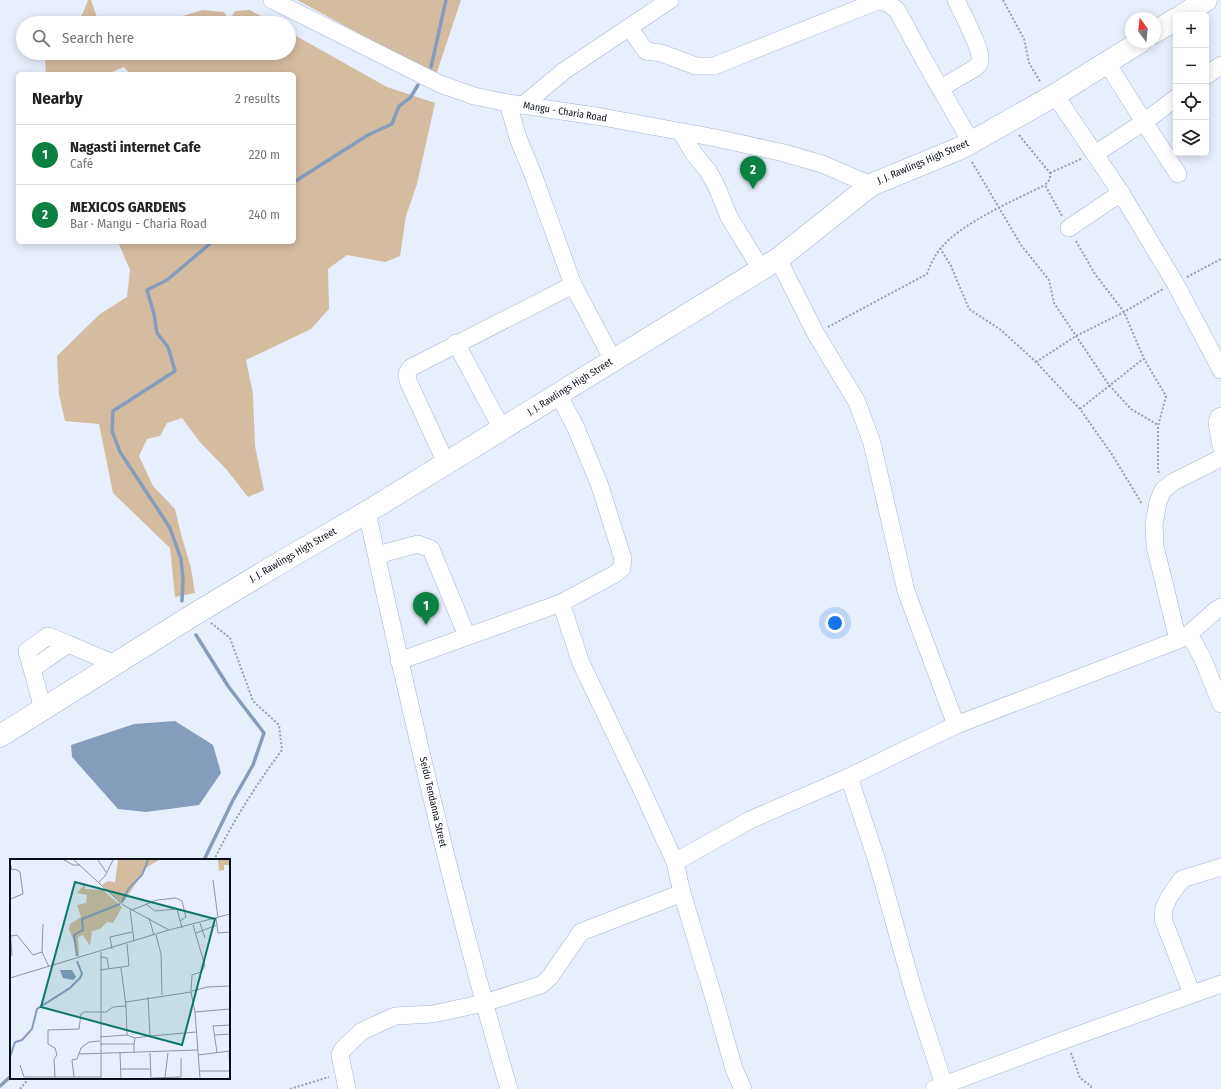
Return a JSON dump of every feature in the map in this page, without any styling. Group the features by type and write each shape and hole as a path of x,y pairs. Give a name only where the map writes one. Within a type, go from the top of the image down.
{"main road":[{"path":"1188,12 1206,0"},
{"path":"1161,28 1173,21"},
{"name":"J. J. Rawlings High Street","path":"0,736 197,613 367,512 769,264 871,185 967,145 1053,96 1131,48"}],"street":[{"name":"Mangu - Charia Road","path":"272,0 440,84 474,96 602,117 716,138 784,153 822,164 871,185"},
{"path":"613,360 573,285 518,138 516,104 670,0"},
{"path":"941,88 975,68 980,64 981,60 978,47 956,0"},
{"path":"629,27 646,51 661,53 696,66 714,66 874,2 886,2 897,10 941,88 967,145"},
{"path":"1107,63 1178,174"},
{"path":"1209,74 1221,65"},
{"path":"1053,96 1121,192 1175,283 1221,370"},
{"path":"1095,154 1144,122 1173,100"},
{"path":"681,132 694,154 716,185 729,217 769,264 816,334 857,402 872,443 906,591 956,726"},
{"path":"1069,228 1121,192"},
{"path":"446,463 408,381 407,374 410,368 573,285"},
{"path":"456,344 502,429"},
{"path":"399,661 561,603 615,574 622,568 623,559 600,486 576,428 558,394"},
{"path":"1221,416 1219,417 1217,423 1221,446"},
{"path":"1221,458 1173,482 1163,490 1158,502 1154,524 1155,546 1184,637 1202,657 1221,704"},
{"name":"Seidu Tendanna Street","path":"367,512 399,661 453,887 509,1089"},
{"path":"377,555 418,544 432,549 467,636"},
{"path":"561,603 581,663 675,862 682,893 716,1002 734,1069 743,1089"},
{"path":"675,862 750,820 849,777 956,726 1184,637 1221,607"},
{"path":"43,709 27,651 48,636 115,664"},
{"path":"849,777 878,861 939,1087 1221,984"},
{"path":"1192,994 1163,918 1164,908 1169,897 1182,879 1221,867"},
{"path":"345,1081 340,1055 343,1049 362,1031 396,1016 433,1014 484,1003 540,985 550,977 581,932 682,893"}],"path":[{"path":"1003,0 1024,39 1029,63 1053,96"},
{"path":"816,334 927,274 932,261 940,248 960,231 999,208 1046,185 1050,179 1050,173 1008,121"},
{"path":"967,145 999,208 1020,245 1049,280 1054,303 1109,385 1132,409 1158,426"},
{"path":"1050,173 1095,154"},
{"path":"1046,185 1095,274 1124,312 1144,359 1166,396 1158,426 1158,468 1163,490"},
{"path":"940,248 951,266 969,309 1001,330 1036,362 1080,409 1113,456 1154,524"},
{"path":"1036,362 1076,336 1124,312 1221,259"},
{"path":"1080,409 1144,359"},
{"path":"197,613 230,638 254,701 279,725 282,750 268,768 229,829 214,859"},
{"path":"1067,1039 1080,1078 1091,1086 1091,1089"},
{"path":"20,1089 28,1079"},
{"path":"290,1089 345,1081"}],"shaded area":[{"path":"88,0 91,0 97,16 81,16"},
{"path":"297,0 461,0 436,75"},
{"path":"202,10 224,12 226,16 183,16"},
{"path":"250,10 261,16 232,16 235,11"},
{"path":"296,36 387,87 435,103 417,184 406,216 400,256 385,262 347,255 328,269 329,309 311,329 246,360 253,394 255,446 264,490 248,497 227,470 199,441 182,418 167,423 160,436 147,439 139,456 153,486 175,509 191,568 195,593 175,597 170,548 113,493 99,424 65,421 59,395 57,356 100,314 127,297 130,270 119,244 296,244 296,72 128,72 124,67 112,72 46,72 45,60 296,60"}],"water":[{"path":"175,721 213,745 221,773 199,805 146,812 118,809 72,757 71,745 134,724"}],"waterway":[{"path":"431,67 446,0"},
{"path":"296,181 368,135 392,124 399,106 410,98 418,85"},
{"path":"182,601 183,579 181,559 170,528 120,452 112,431 113,411 175,371 168,347 157,333 154,314 147,290 167,280 210,244"},
{"path":"196,635 228,686 264,733 253,765 233,800 204,859"},
{"path":"0,1086 10,1077"}],"place":[{"name":"MEXICOS GARDENS","path":"753,189"},
{"name":"Nagasti internet Cafe","path":"426,625"}]}
